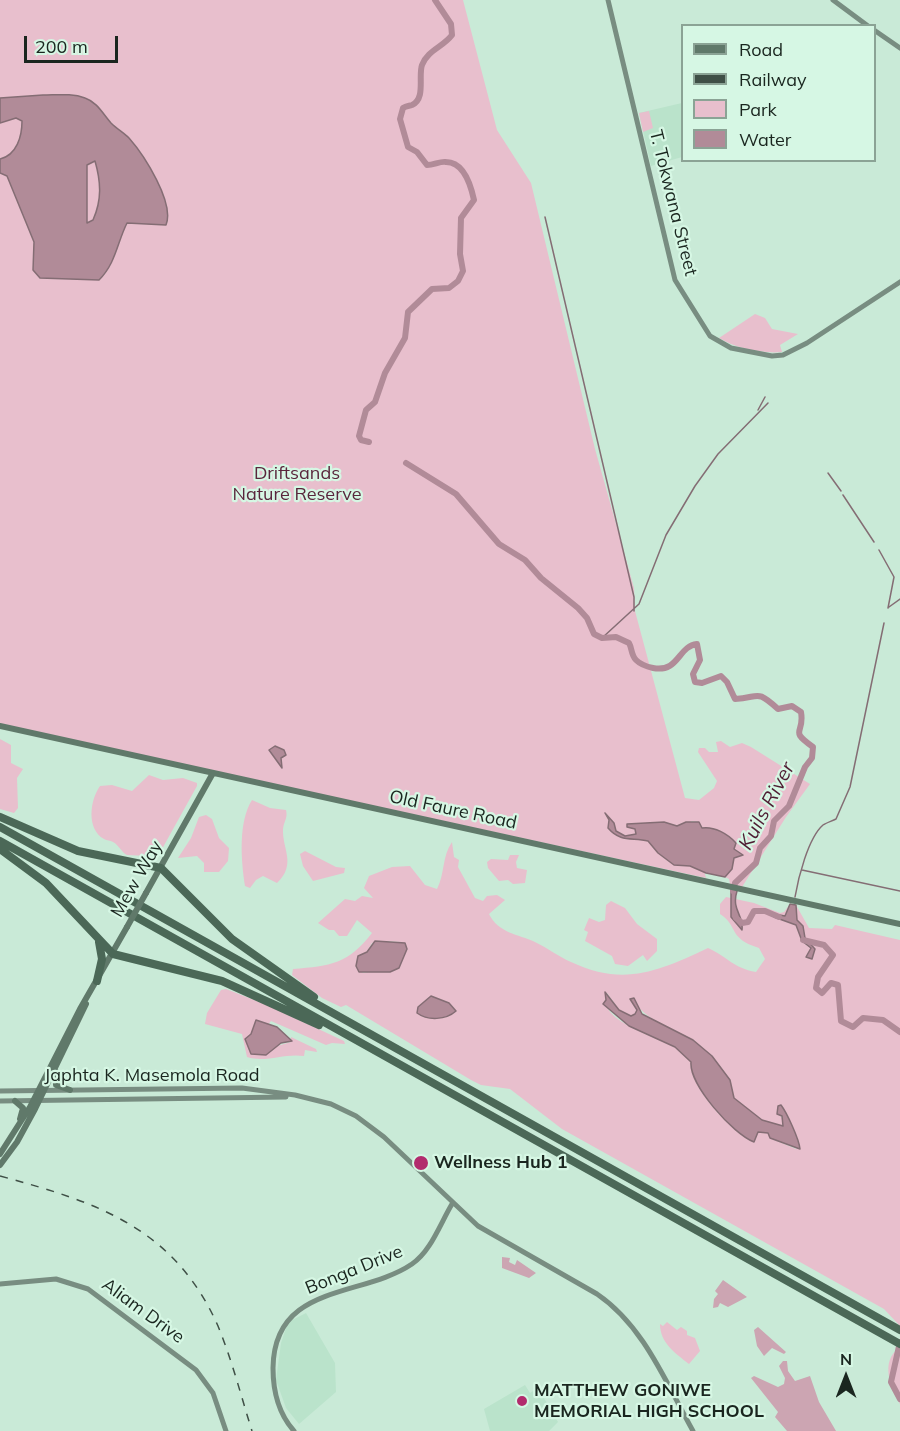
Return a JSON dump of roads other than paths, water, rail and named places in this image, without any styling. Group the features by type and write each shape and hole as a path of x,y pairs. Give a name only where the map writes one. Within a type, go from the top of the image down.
{"highway":[{"path":"0,817 78,850 161,868 244,949 374,1036"},
{"path":"0,827 898,1329"},
{"path":"0,841 900,1344"},
{"path":"0,849 46,883 113,954 222,981 354,1038"},
{"path":"97,981 102,959 98,938"}],"main road":[{"name":"Old Faure Road","path":"0,726 900,924"},
{"name":"Mew Way","path":"0,1154 36,1100 97,981 213,773"},
{"name":"Mew Way","path":"41,1091 56,1068 87,1000"},
{"path":"56,1068 55,1084 70,1090"},
{"name":"Mew Way","path":"1,1164 21,1136 36,1100"},
{"path":"15,1101 23,1109 16,1131"}],"street":[{"name":"T. Tokwana Street","path":"608,0 675,280 713,338 725,346 750,352 772,356 791,353 900,282"},
{"path":"833,0 865,24"},
{"path":"876,31 900,48"},
{"name":"Japhta K. Masemola Road","path":"0,1091 242,1088 303,1097 336,1106 368,1124 478,1227 597,1294 614,1308 641,1339 693,1431"},
{"name":"Japhta K. Masemola Road","path":"0,1101 303,1097"},
{"name":"Bonga Drive","path":"294,1431 279,1408 273,1371 277,1342 288,1322 303,1308 321,1297 387,1276 412,1264 427,1248 452,1204"},
{"name":"Aliam Drive","path":"0,1284 61,1280 73,1282 93,1293 203,1377 213,1393 226,1431"}],"water":[{"path":"70,95 80,96 93,102 111,123 129,138 150,167 166,205 168,216 166,225 127,223 113,260 99,280 40,278 33,270 34,242 7,176 0,173 0,159 11,153 17,144 22,121 16,118 0,123 0,98","holes":["95,161 100,191 98,205 93,220 87,223 87,165"]},
{"path":"275,746 284,750 286,755 281,758 282,768 269,750"},
{"path":"605,813 614,823 616,831 625,836 636,834 635,829 627,827 627,824 664,822 677,826 686,822 699,822 702,828 716,829 729,837 736,843 734,849 743,855 734,858 732,869 725,877 706,873 690,866 674,865 658,853 648,841 622,838 613,833 608,828 609,820"},
{"path":"731,889 737,891 736,908 742,930 731,917"},
{"path":"790,904 796,905 797,920 803,926 805,938 815,949 812,959 806,957 811,948 802,941 796,925 774,917 774,914 785,916"},
{"path":"375,941 405,943 407,949 399,968 390,972 359,972 356,966 358,956 367,952"},
{"path":"605,992 619,1010 631,1016 635,1014 637,1010 630,999 634,998 642,1014 693,1040 712,1056 730,1080 734,1098 762,1120 783,1126 782,1116 777,1114 778,1106 781,1105 800,1149 770,1138 768,1133 758,1132 754,1142 735,1129 714,1108 697,1083 691,1062 675,1047 629,1026 603,1004 606,1000"},
{"path":"431,996 449,1003 456,1011 437,1018 421,1016 417,1013 418,1007"},
{"path":"256,1020 277,1027 292,1041 281,1043 266,1055 251,1054 245,1039 251,1034"}],"waterway":[{"name":"Kuils River","path":"369,442 361,440 359,436 366,410 375,402 385,373 405,338 408,312 432,289 449,288 458,281 463,271 460,254 461,218 474,200 469,182 458,166 444,162 427,165 417,152 408,147 400,119 403,108 412,105 419,98 421,70 425,60 452,35 451,24 435,0"},
{"path":"545,217 634,597 634,611"},
{"path":"758,410 765,397"},
{"path":"602,638 639,604 666,535 695,486 718,454 768,403"},
{"name":"Kuils River","path":"406,463 456,494 499,544 525,560 541,578 578,608 587,618 594,634 602,638 616,637 629,643 633,656 640,663 653,668 668,667 686,649 697,644 700,660 693,674 695,682 702,683 721,676 727,682 735,699 761,696 778,709 792,706 801,712 799,734 813,747 812,758 805,767 789,806 774,821 771,836 760,848 756,863 735,883 733,891"},
{"path":"828,473 841,491"},
{"path":"843,495 874,542"},
{"path":"879,550 894,577 888,608"},
{"path":"889,607 900,599"},
{"path":"795,897 808,849 823,825 836,819 850,787 884,623"},
{"path":"802,870 900,891"},
{"name":"Kuils River","path":"736,918 742,923 748,922 754,911 765,911 779,917"},
{"name":"Kuils River","path":"803,940 824,945 833,955 818,977 816,988 822,993 831,983 838,985 841,1021 853,1027 863,1018 883,1020 900,1032"},
{"name":"Kuils River","path":"900,1342 891,1382 900,1399"}],"railway":[{"path":"0,1176 68,1196 100,1209 155,1242 179,1264 200,1292 218,1326 252,1431"}],"place":[{"name":"Wellness Hub 1","path":"421,1163"},
{"name":"MATTHEW GONIWE MEMORIAL HIGH SCHOOL","path":"522,1401"}],"park label":[{"name":"Driftsands Nature Reserve","path":"297,484"}]}
